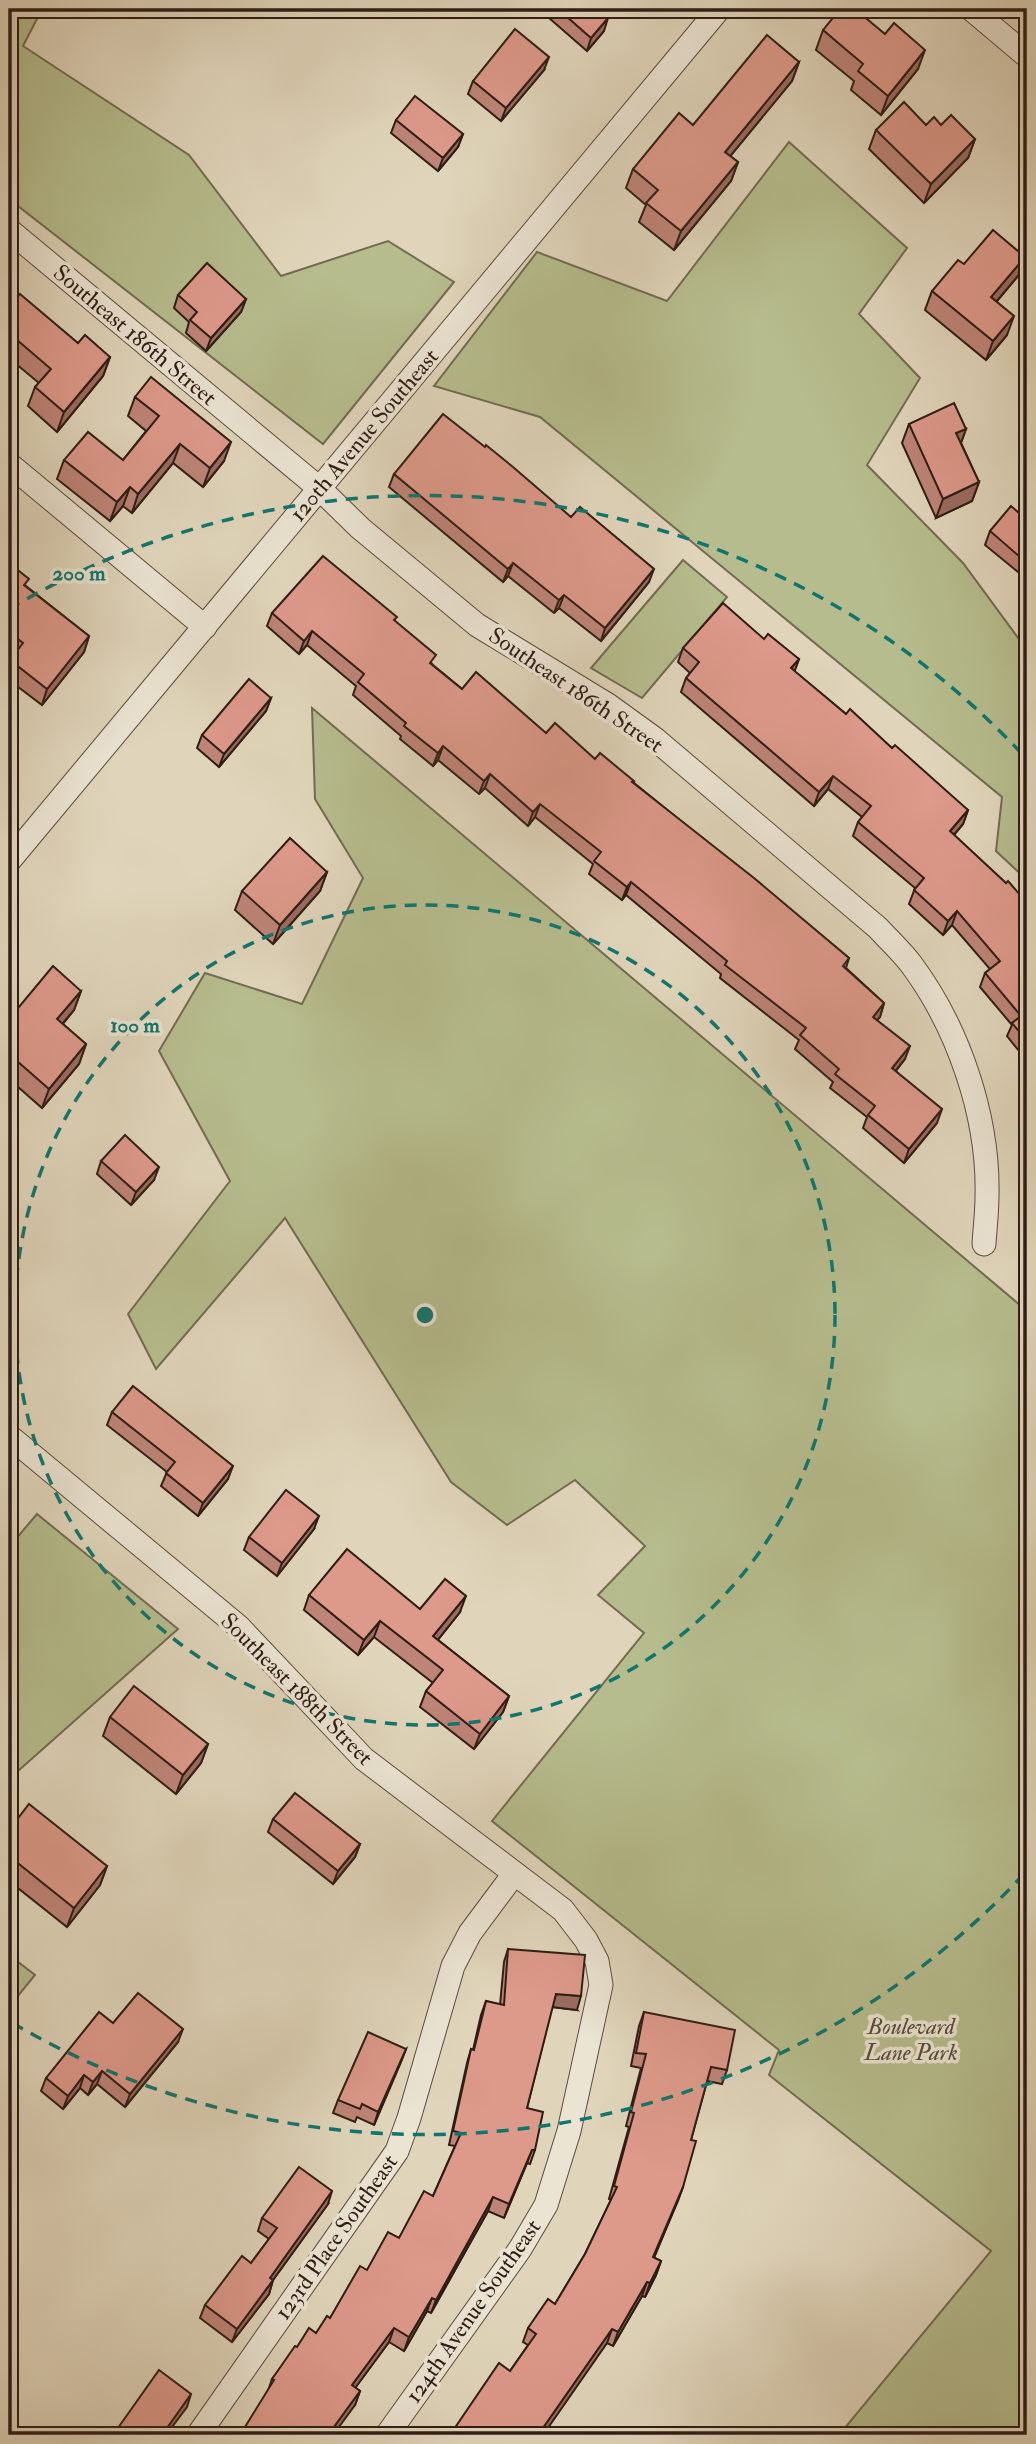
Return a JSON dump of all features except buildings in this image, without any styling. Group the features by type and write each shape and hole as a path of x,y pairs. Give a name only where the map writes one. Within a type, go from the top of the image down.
{"street":[{"name":"120th Avenue Southeast","path":"9,861 719,9"},
{"path":"971,9 1027,56"},
{"name":"Southeast 186th Street","path":"9,230 319,488 360,528 477,625 608,705 655,739 878,928 910,963 939,1008 961,1052 982,1131 988,1193 985,1244"},
{"path":"9,464 205,627"},
{"name":"Southeast 188th Street","path":"9,1436 238,1626 364,1759 563,1910 586,1940"},
{"name":"123rd Place Southeast","path":"198,2435 397,2151 453,1966 470,1933 514,1874"},
{"name":"124th Avenue Southeast","path":"387,2435 520,2249 546,2205 569,2131 601,1985 597,1961 586,1940"}],"green space":[{"path":"9,9 42,9 23,46 189,155 281,276 388,241 454,282 323,444 9,199"},
{"path":"789,142 907,248 859,314 920,378 867,465 963,563 1027,650 1027,880 996,851 1002,797 540,417 434,386 537,252 667,301"},
{"path":"683,560 727,597 642,698 591,668"},
{"name":"Boulevard Lane Park","path":"312,708 1027,1311 1027,2435 839,2435 991,2251 769,2075 779,2050 492,1821 644,1633 598,1595 645,1546 575,1480 507,1525 451,1482 285,1218 156,1369 128,1314 230,1181 159,1051 205,973 302,1004 363,878 315,799"},
{"path":"37,1514 178,1629 9,1779 9,1547"},
{"path":"9,1955 35,1975 9,2007"}]}
